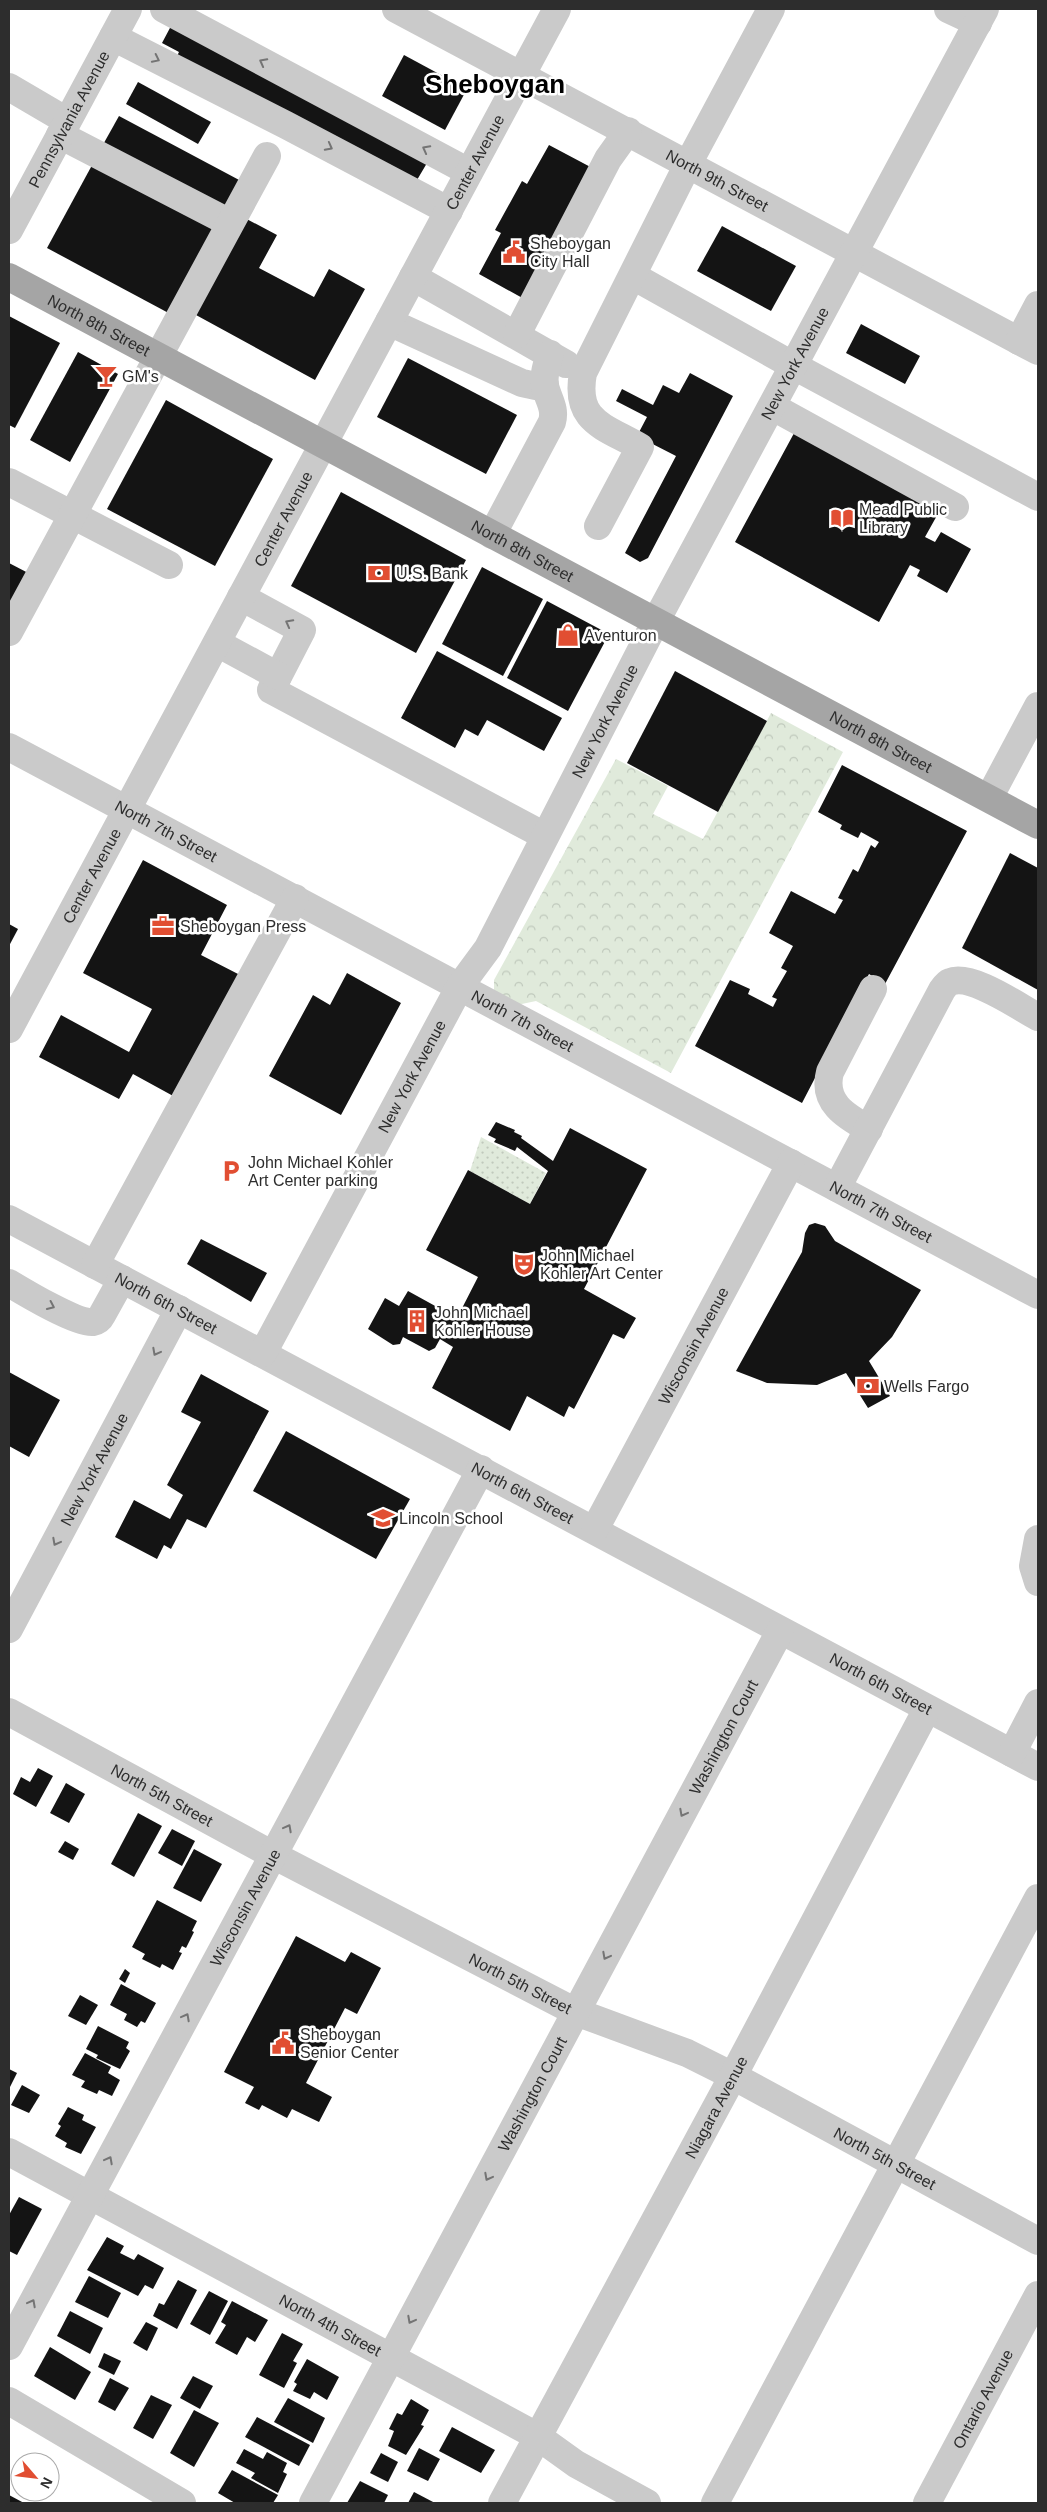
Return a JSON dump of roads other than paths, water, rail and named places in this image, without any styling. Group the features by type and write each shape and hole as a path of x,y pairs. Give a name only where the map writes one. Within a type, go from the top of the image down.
{"main road":[{"name":"North 8th Street","path":"9,277 1038,825"}],"street":[{"name":"Pennsylvania Avenue","path":"9,230 128,9"},
{"path":"164,9 469,172"},
{"name":"North 9th Street","path":"396,9 522,74 1029,346"},
{"name":"Center Avenue","path":"9,1028 557,9"},
{"path":"598,526 640,447 587,415 581,404 580,389 583,373 688,164 771,9"},
{"path":"948,9 981,16"},
{"name":"New York Avenue","path":"264,1353 460,986 488,948 656,621 981,16"},
{"path":"113,37 449,211"},
{"path":"9,87 64,128 230,224"},
{"path":"517,334 608,159 628,131"},
{"path":"9,632 268,156"},
{"path":"633,276 794,366 1038,497"},
{"path":"413,277 517,334 583,373"},
{"path":"1029,346 1038,305"},
{"path":"389,322 522,384 545,385"},
{"path":"492,535 552,422 553,410 545,385 545,372 550,354"},
{"path":"772,407 955,507"},
{"path":"9,482 169,565"},
{"path":"241,597 302,630 271,690 545,836"},
{"path":"217,643 278,676"},
{"path":"989,798 1038,706"},
{"name":"North 7th Street","path":"9,747 1038,1295"},
{"path":"95,1265 295,898"},
{"path":"837,1188 942,990 949,982 960,980 977,984 1038,1017"},
{"path":"869,1129 848,1118 836,1107 828,1092 828,1083 830,1072 873,989"},
{"name":"Wisconsin Avenue","path":"595,1530 791,1163"},
{"name":"North 6th Street","path":"9,1219 264,1353 780,1631 1038,1767"},
{"path":"9,1283 52,1307 91,1322 98,1320 102,1316 122,1279"},
{"name":"New York Avenue","path":"9,1629 179,1309"},
{"name":"Wisconsin Avenue","path":"9,2346 481,1469"},
{"path":"1038,1539 1033,1566 1038,1582"},
{"name":"Washington Court","path":"312,2503 780,1631"},
{"path":"1012,1753 1038,1703"},
{"name":"Niagara Avenue","path":"502,2503 734,2076 928,1709"},
{"name":"North 5th Street","path":"9,1712 273,1855 576,2012 687,2052 734,2076 1038,2241"},
{"path":"715,2503 1038,1898"},
{"name":"North 4th Street","path":"9,2152 537,2436 576,2464 648,2503"},
{"name":"Ontario Avenue","path":"926,2503 1038,2295"},
{"path":"9,2401 182,2503"}],"place":[{"name":"Sheboygan City Hall","path":"514,252"},
{"name":"GM's","path":"106,376"},
{"name":"Mead Public Library","path":"842,518"},
{"name":"U.S. Bank","path":"379,573"},
{"name":"Aventuron","path":"568,635"},
{"name":"Sheboygan Press","path":"163,926"},
{"name":"John Michael Kohler Art Center parking","path":"231,1171"},
{"name":"John Michael Kohler Art Center","path":"524,1264"},
{"name":"John Michael Kohler House","path":"417,1321"},
{"name":"Wells Fargo","path":"868,1386"},
{"name":"Lincoln School","path":"383,1518"},
{"name":"Sheboygan Senior Center","path":"283,2043"}],"district":[{"name":"Sheboygan","path":"495,84"}]}
